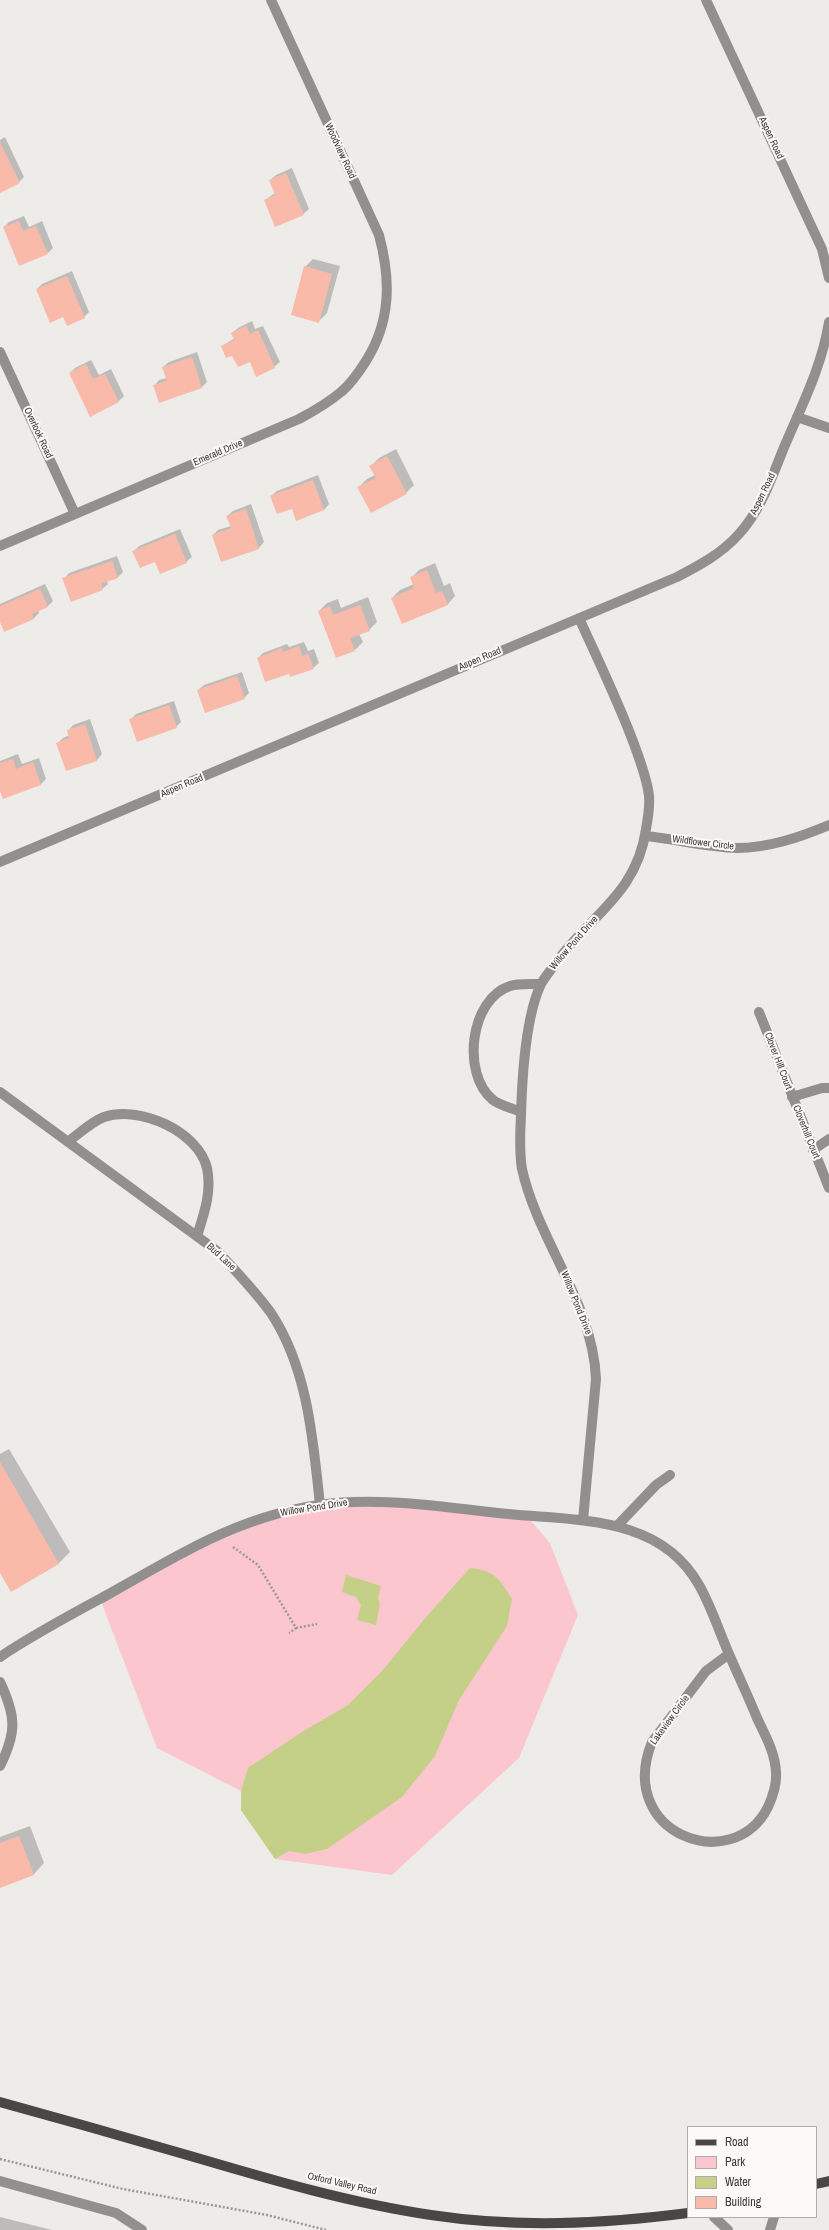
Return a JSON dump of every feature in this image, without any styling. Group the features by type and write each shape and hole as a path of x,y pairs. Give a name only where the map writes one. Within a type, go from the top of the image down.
{"main road":[{"name":"Oxford Valley Road","path":"0,2102 277,2181 384,2207 432,2216 535,2227 687,2213"},
{"path":"817,2184 829,2181"}],"street":[{"name":"Woodview Road","path":"271,0 377,228 386,260 388,283 387,307"},
{"name":"Aspen Road","path":"706,0 822,249 829,278"},
{"name":"Emerald Drive","path":"0,546 299,419 326,403 342,392 359,372 373,350 387,307"},
{"name":"Aspen Road","path":"0,862 677,577 724,549 748,524 761,503 815,376 826,342 829,322"},
{"name":"Overlook Road","path":"0,352 75,514"},
{"path":"797,417 829,428"},
{"name":"Willow Pond Drive","path":"0,1658 195,1546 238,1525 261,1518 320,1505 353,1502 396,1503 583,1520 596,1379 595,1357 588,1330 529,1193 520,1151 521,1112 529,1033 533,1010 541,984 562,954 618,895 634,870 645,836 649,795 644,772 628,727 579,618"},
{"name":"Wildflower Circle","path":"645,836 737,848 773,844 798,838 829,825"},
{"path":"521,1112 492,1099 483,1086 474,1063 473,1044 476,1030 484,1011 499,993 510,986 541,984"},
{"name":"Clover Hill Court","path":"759,1012 792,1097 822,1088 829,1088"},
{"name":"Bud Lane","path":"0,1092 218,1251 248,1283 271,1314 286,1342 298,1371 305,1396 320,1505"},
{"name":"Cloverhill Court","path":"792,1097 829,1188"},
{"path":"69,1142 92,1123 103,1118 130,1114 152,1119 172,1127 188,1139 201,1155 206,1167 208,1184 207,1207 196,1236"},
{"path":"813,1150 829,1139"},
{"path":"617,1526 656,1484 670,1475"},
{"name":"Lakeview Circle","path":"583,1520 617,1526 642,1533 664,1545 678,1558 700,1585 773,1752 776,1785 765,1812 755,1824 734,1838 721,1840 688,1838 675,1832 654,1811 645,1790 644,1770 646,1756 652,1742 706,1671 729,1654"},
{"path":"0,1682 11,1705 13,1725 11,1742 0,1766"},
{"path":"0,2181 116,2213 142,2230"},
{"path":"715,2218 728,2230"},
{"path":"770,2230 774,2218"}],"path":[{"path":"233,1547 258,1565 296,1628"},
{"path":"289,1633 296,1628 317,1624"},
{"path":"0,2159 123,2189 267,2215 326,2230"}],"green space":[{"path":"353,1502 527,1516 550,1543 578,1615 519,1758 392,1875 275,1859 241,1810 241,1791 157,1748 100,1599 238,1525"}],"water":[{"path":"470,1568 491,1573 500,1581 508,1592 512,1599 507,1626 459,1700 435,1756 402,1797 327,1849 305,1854 289,1851 275,1859 241,1810 241,1791 248,1768 302,1732 348,1705 382,1671 427,1616"},
{"path":"346,1575 381,1586 378,1598 380,1604 376,1625 357,1620 361,1605 356,1597 342,1592"}],"building":[{"path":"0,142 20,183 0,193"},
{"path":"286,173 304,215 275,227 264,200 275,195 269,180"},
{"path":"19,221 23,231 36,226 48,254 19,266 3,227"},
{"path":"304,266 332,274 319,323 291,315"},
{"path":"67,276 85,318 67,326 63,317 50,323 36,289"},
{"path":"246,326 250,334 258,330 275,368 256,377 250,362 238,367 232,356 226,358 221,346 234,340 231,333"},
{"path":"192,357 202,388 159,403 153,385 167,381 162,367"},
{"path":"86,364 93,379 105,374 119,402 90,417 69,373"},
{"path":"387,456 407,494 371,513 357,487 376,478 369,466"},
{"path":"313,480 324,510 296,521 292,509 277,514 270,496"},
{"path":"246,509 259,549 221,562 212,535 231,528 226,516"},
{"path":"175,534 187,563 160,574 155,562 140,568 132,551"},
{"path":"112,561 118,578 101,584 103,590 71,602 62,578"},
{"path":"427,570 436,593 442,591 448,605 402,624 391,598 414,588 410,577"},
{"path":"40,589 48,607 32,614 34,619 4,632 0,622 0,606"},
{"path":"360,605 370,631 350,638 355,651 336,658 318,611 330,606 333,615"},
{"path":"299,646 302,656 308,654 314,669 290,677 289,674 265,682 257,658 282,648 283,652"},
{"path":"237,676 245,699 205,713 197,690"},
{"path":"169,705 177,728 137,742 129,719"},
{"path":"85,724 97,761 66,771 56,743 69,738 67,730"},
{"path":"13,759 16,769 33,762 41,785 3,799 0,791 0,763"},
{"path":"0,1462 59,1564 11,1592 0,1573"},
{"path":"19,1836 34,1875 0,1888 0,1843"}]}
